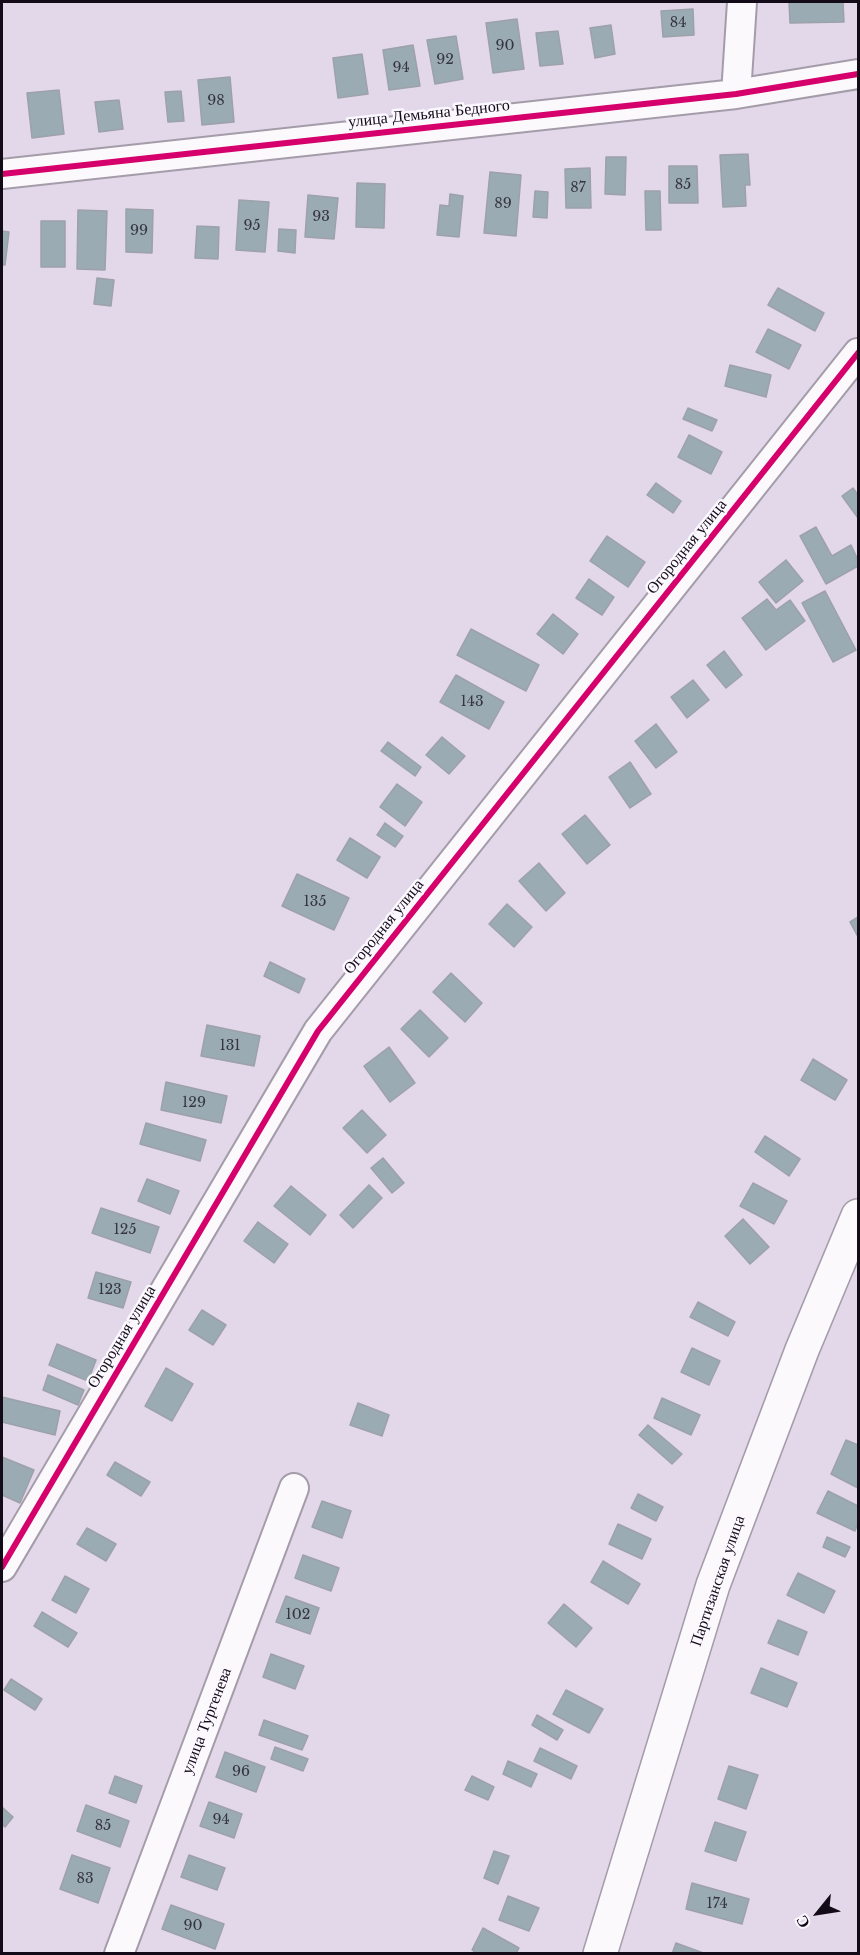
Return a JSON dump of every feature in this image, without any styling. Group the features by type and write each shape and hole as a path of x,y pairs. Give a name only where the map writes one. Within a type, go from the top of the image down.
{"street":[{"path":"736,94 742,2"},
{"name":"улица Демьяна Бедного","path":"2,174 736,94 858,75"},
{"name":"Огородная улица","path":"2,1567 318,1031 858,353"},
{"name":"Партизанская улица","path":"600,1953 713,1585 802,1350 858,1216"},
{"name":"улица Тургенева","path":"119,1953 294,1488"}],"building":[{"path":"789,2 843,2 844,22 790,23"},
{"path":"693,9 694,35 663,37 661,11"},
{"path":"517,19 524,69 493,73 486,23"},
{"path":"611,25 615,54 595,58 590,28"},
{"path":"558,31 563,64 540,66 536,33"},
{"path":"456,36 463,79 435,84 427,40"},
{"path":"413,45 420,86 389,90 383,50"},
{"path":"362,54 368,94 338,98 333,58"},
{"path":"230,77 234,122 202,125 198,80"},
{"path":"59,90 64,134 32,138 27,93"},
{"path":"181,91 184,121 168,122 165,92"},
{"path":"119,100 123,129 99,132 95,102"},
{"path":"748,154 750,185 745,185 746,206 723,207 720,155"},
{"path":"606,157 626,157 625,195 605,194"},
{"path":"669,166 697,166 698,203 669,203"},
{"path":"590,168 591,208 566,208 565,169"},
{"path":"490,172 521,175 516,236 484,233"},
{"path":"357,183 385,184 384,228 356,227"},
{"path":"535,191 548,192 547,218 533,217"},
{"path":"645,191 660,191 661,230 646,230"},
{"path":"450,194 463,196 459,237 437,235 440,205 449,206"},
{"path":"308,195 338,198 334,239 305,237"},
{"path":"239,200 269,202 265,252 236,250"},
{"path":"126,209 153,210 152,253 126,252"},
{"path":"78,210 107,211 105,270 77,269"},
{"path":"41,221 65,221 65,267 41,267"},
{"path":"197,226 219,227 218,259 195,258"},
{"path":"279,229 296,230 295,253 278,251"},
{"path":"2,231 9,232 5,265 2,265"},
{"path":"97,278 114,280 111,306 94,304"},
{"path":"778,288 824,313 815,331 768,305"},
{"path":"768,329 801,345 789,369 756,352"},
{"path":"730,365 771,375 766,397 725,386"},
{"path":"688,408 717,420 712,431 683,419"},
{"path":"689,435 722,452 711,474 678,457"},
{"path":"656,483 681,501 673,513 647,495"},
{"path":"853,488 858,495 858,518 842,496"},
{"path":"816,527 832,556 851,545 858,560 858,566 826,584 800,536"},
{"path":"607,536 645,562 628,587 590,561"},
{"path":"786,560 803,581 776,603 759,582"},
{"path":"589,579 614,597 602,615 576,598"},
{"path":"825,591 856,650 833,662 802,603"},
{"path":"767,599 776,610 790,600 805,621 766,650 742,618"},
{"path":"553,614 578,634 563,654 537,634"},
{"path":"471,629 539,665 526,691 457,655"},
{"path":"724,651 742,675 726,688 707,665"},
{"path":"456,675 504,702 489,729 440,702"},
{"path":"693,680 709,700 687,718 671,697"},
{"path":"656,724 677,752 656,768 635,741"},
{"path":"442,737 465,756 449,774 426,755"},
{"path":"388,742 421,767 415,776 381,751"},
{"path":"630,762 651,794 630,808 609,777"},
{"path":"397,784 422,802 405,826 380,807"},
{"path":"585,815 610,845 587,864 562,834"},
{"path":"385,823 403,836 395,847 377,835"},
{"path":"350,838 380,857 367,878 337,860"},
{"path":"539,863 565,893 546,911 519,881"},
{"path":"297,874 349,898 334,930 282,906"},
{"path":"507,904 532,927 514,947 489,924"},
{"path":"858,917 858,937 850,922"},
{"path":"270,962 305,979 299,993 264,976"},
{"path":"451,973 482,1003 465,1022 433,992"},
{"path":"420,1010 448,1038 429,1057 401,1029"},
{"path":"207,1025 260,1036 254,1066 201,1056"},
{"path":"389,1047 415,1083 390,1102 364,1066"},
{"path":"813,1059 847,1080 835,1100 801,1080"},
{"path":"166,1082 227,1096 221,1123 161,1110"},
{"path":"362,1110 386,1135 367,1153 343,1128"},
{"path":"146,1123 206,1140 200,1161 140,1144"},
{"path":"765,1136 800,1159 789,1176 755,1152"},
{"path":"383,1158 404,1183 392,1193 371,1168"},
{"path":"147,1179 179,1191 170,1214 138,1201"},
{"path":"753,1183 787,1201 774,1224 740,1206"},
{"path":"369,1185 382,1198 353,1228 340,1215"},
{"path":"291,1186 326,1215 310,1235 274,1206"},
{"path":"101,1208 159,1227 150,1253 92,1233"},
{"path":"743,1219 769,1247 750,1264 725,1236"},
{"path":"258,1222 288,1244 274,1263 244,1241"},
{"path":"96,1272 131,1282 123,1308 88,1298"},
{"path":"698,1302 735,1322 728,1336 690,1317"},
{"path":"202,1310 226,1325 213,1345 189,1330"},
{"path":"57,1344 96,1360 88,1381 49,1365"},
{"path":"692,1348 720,1361 709,1385 681,1372"},
{"path":"166,1368 193,1384 172,1421 145,1406"},
{"path":"48,1375 84,1390 78,1405 43,1390"},
{"path":"2,1397 60,1411 55,1435 2,1422"},
{"path":"662,1398 700,1415 691,1435 654,1418"},
{"path":"358,1403 389,1415 382,1436 350,1425"},
{"path":"648,1425 682,1454 672,1464 639,1435"},
{"path":"846,1440 858,1445 858,1488 831,1474"},
{"path":"2,1457 34,1470 20,1503 2,1495"},
{"path":"115,1462 150,1482 141,1496 107,1475"},
{"path":"828,1491 858,1506 858,1523 855,1531 817,1513"},
{"path":"638,1494 663,1507 656,1521 631,1508"},
{"path":"322,1501 351,1511 342,1538 312,1527"},
{"path":"618,1524 651,1539 642,1559 609,1544"},
{"path":"87,1528 116,1544 106,1561 77,1544"},
{"path":"827,1537 850,1547 845,1557 823,1547"},
{"path":"303,1555 339,1568 331,1591 295,1578"},
{"path":"603,1561 640,1584 628,1604 591,1582"},
{"path":"798,1573 835,1591 824,1613 787,1595"},
{"path":"65,1576 89,1589 76,1613 52,1600"},
{"path":"286,1596 319,1608 310,1634 276,1622"},
{"path":"564,1604 592,1628 576,1647 548,1623"},
{"path":"42,1612 77,1633 68,1647 34,1626"},
{"path":"778,1620 807,1632 798,1655 768,1643"},
{"path":"271,1654 304,1666 295,1689 263,1677"},
{"path":"761,1668 797,1683 787,1707 751,1693"},
{"path":"11,1679 42,1699 35,1710 4,1690"},
{"path":"566,1690 603,1709 589,1733 553,1714"},
{"path":"537,1715 563,1730 557,1740 532,1725"},
{"path":"264,1720 308,1736 302,1750 259,1735"},
{"path":"275,1747 308,1759 303,1771 271,1759"},
{"path":"540,1748 577,1766 571,1779 534,1761"},
{"path":"225,1752 265,1767 256,1792 216,1777"},
{"path":"508,1761 537,1774 531,1787 503,1774"},
{"path":"729,1766 758,1775 746,1809 718,1799"},
{"path":"115,1776 142,1786 136,1803 109,1793"},
{"path":"472,1776 494,1787 488,1800 465,1790"},
{"path":"209,1802 242,1814 234,1838 200,1826"},
{"path":"86,1805 129,1821 120,1847 77,1831"},
{"path":"2,1807 13,1817 5,1827 2,1824"},
{"path":"715,1822 746,1832 736,1861 705,1851"},
{"path":"494,1851 509,1856 498,1884 484,1878"},
{"path":"72,1855 110,1868 98,1903 60,1889"},
{"path":"189,1855 225,1868 217,1890 181,1877"},
{"path":"692,1883 749,1899 742,1924 686,1909"},
{"path":"508,1896 539,1908 529,1931 499,1920"},
{"path":"171,1905 224,1924 215,1949 162,1929"},
{"path":"483,1928 519,1948 516,1954 478,1954 472,1950"},
{"path":"676,1943 706,1954 672,1954"}],"cycle path":[{"path":"2,174 736,94 858,74"},
{"path":"2,1567 318,1031 858,353"}]}
